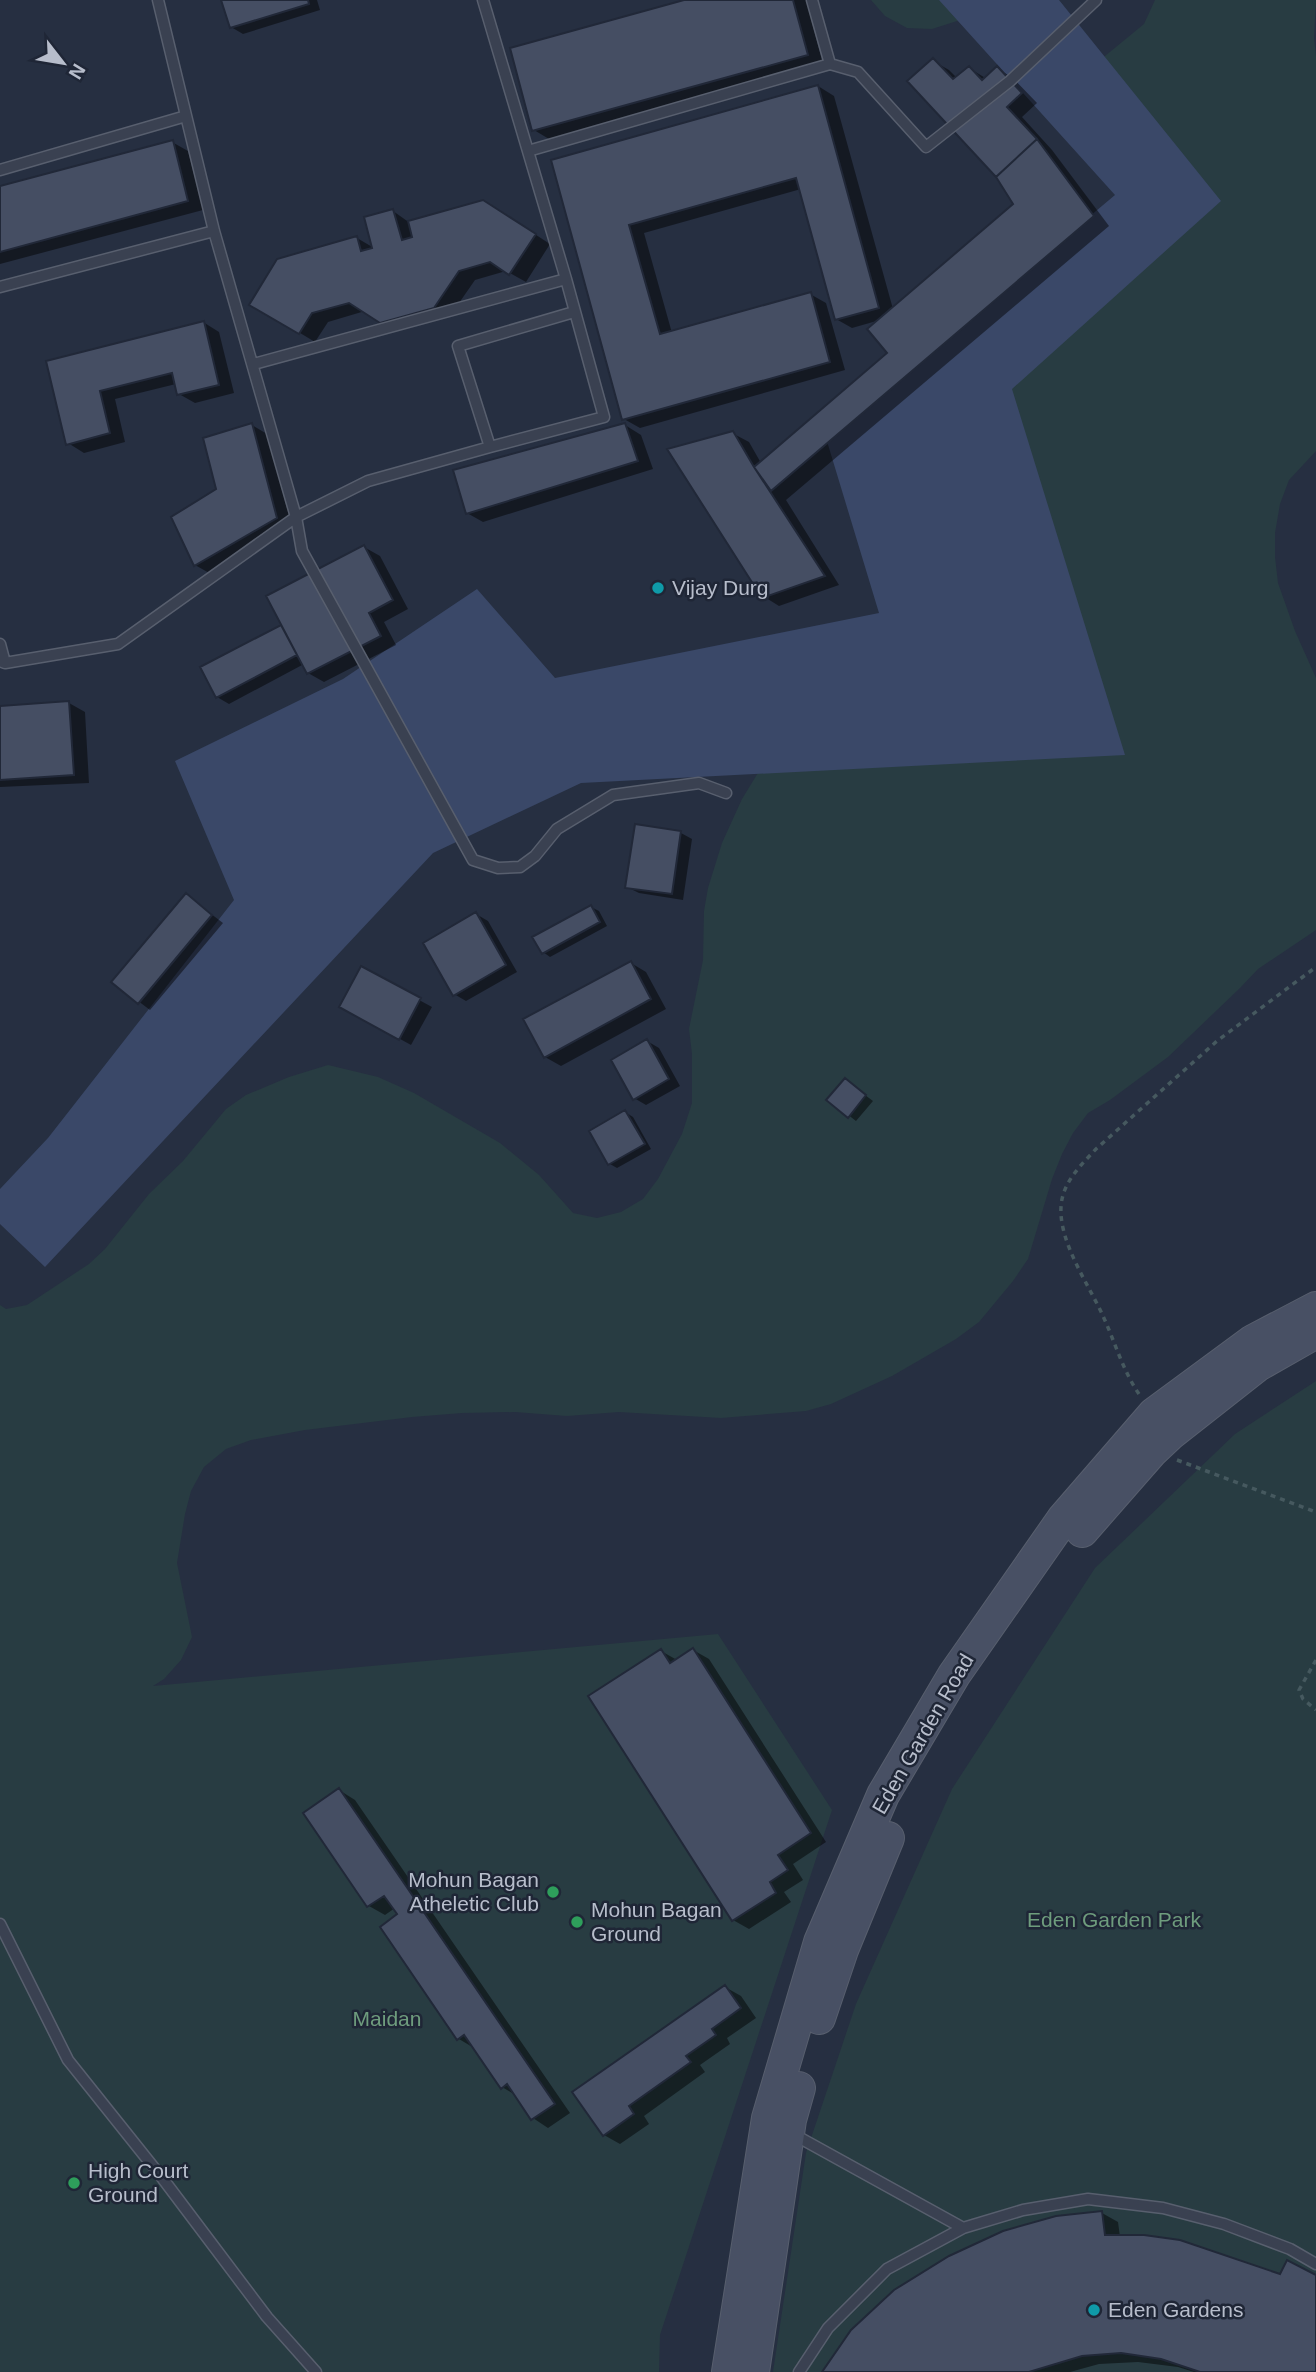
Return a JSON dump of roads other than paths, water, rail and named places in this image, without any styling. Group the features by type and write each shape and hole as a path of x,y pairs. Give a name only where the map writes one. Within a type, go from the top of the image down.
{"main road":[{"name":"Eden Garden Road","path":"728,2372 768,2118 820,1942 883,1795 954,1675 1063,1519 1154,1414 1253,1341 1316,1308"},
{"name":"Eden Garden Road","path":"753,2372 789,2132 815,2029 899,1811 974,1685 1079,1534 1152,1451 1258,1365 1316,1332"}],"lane":[{"path":"158,0 214,231 254,364 296,517 302,551 473,860 498,869 520,867 535,856 558,829 613,795 699,783 726,793"},
{"path":"0,645 2,662 118,644 296,517 368,481 604,417 483,0"},
{"path":"812,0 830,64"},
{"path":"528,151 830,64 858,72 926,148 1010,81 1095,0"},
{"path":"0,170 186,116"},
{"path":"0,287 214,231"},
{"path":"254,364 566,279"},
{"path":"490,447 458,346 574,312"},
{"path":"0,1924 68,2060 163,2179 267,2317 316,2372"},
{"path":"789,2132 963,2228"},
{"path":"799,2372 828,2329 887,2269 963,2228 1023,2210 1088,2199 1163,2208 1224,2224 1290,2249 1316,2264"}],"water":[{"path":"939,0 1059,0 1221,201 1012,389 1125,755 581,783 433,853 45,1267 0,1224 0,1189 48,1138 234,900 175,761 343,679 477,589 555,678 879,613 826,438 1115,195"}],"place":[{"name":"Vijay Durg","path":"658,588"},
{"name":"Mohun Bagan Atheletic Club","path":"553,1892"},
{"name":"Mohun Bagan Ground","path":"577,1922"},
{"name":"High Court Ground","path":"74,2183"},
{"name":"Eden Gardens","path":"1094,2310"}],"park label":[{"name":"Eden Garden Park","path":"1114,1920"},
{"name":"Maidan","path":"387,2019"}]}
